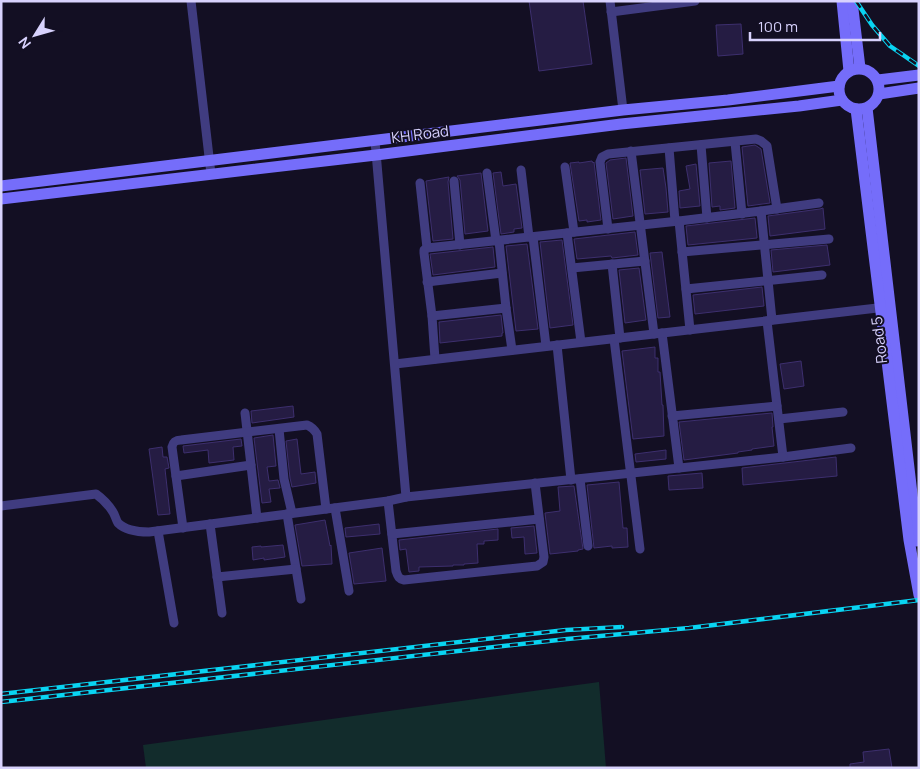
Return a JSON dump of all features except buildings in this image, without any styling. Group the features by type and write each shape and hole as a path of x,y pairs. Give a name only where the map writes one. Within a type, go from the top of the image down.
{"main road":[{"path":"842,1 855,69"},
{"path":"852,1 855,69"},
{"path":"855,69 871,72 878,80 880,89 875,102 862,108 851,107 840,96 839,86 842,77 855,69"},
{"path":"878,80 919,75"},
{"name":"KH Road","path":"1,186 623,110 728,100 839,86"},
{"path":"879,94 919,88"},
{"name":"KH Road","path":"1,199 622,124 842,100"},
{"name":"Road 5","path":"862,108 885,307 916,528 915,570 919,595"}],"street":[{"path":"191,1 212,174"},
{"path":"610,1 623,110"},
{"path":"611,12 695,1"},
{"path":"375,141 406,497"},
{"path":"608,229 600,162 602,157 608,154 761,141 767,146 777,209"},
{"path":"735,142 742,214"},
{"path":"701,145 708,218"},
{"path":"669,148 690,330"},
{"path":"631,152 645,261 672,416 678,468"},
{"path":"565,167 572,268 581,342"},
{"path":"521,170 546,346"},
{"path":"487,173 512,350"},
{"path":"454,182 460,245"},
{"path":"420,183 427,248 424,250 424,253 435,359"},
{"path":"427,248 708,218 819,203"},
{"path":"761,211 768,281 769,321 783,457"},
{"path":"682,252 829,239"},
{"path":"572,268 645,261"},
{"path":"612,264 630,473 640,549"},
{"path":"427,282 502,273"},
{"path":"686,289 822,275"},
{"path":"394,364 885,307"},
{"path":"432,316 506,308"},
{"path":"557,345 576,479 588,546"},
{"path":"672,416 777,406"},
{"path":"779,420 844,412"},
{"path":"245,413 257,518"},
{"path":"183,528 172,447 176,440 306,425 317,434 349,591"},
{"path":"279,429 301,599"},
{"path":"1,506 96,494 106,501 118,522 127,528 138,532 158,531 388,501 406,497 783,457 851,448"},
{"path":"176,476 251,465"},
{"path":"388,501 396,572 400,579 537,566 543,562 544,557 535,484"},
{"path":"392,534 539,518"},
{"path":"210,524 222,614"},
{"path":"158,531 174,623"},
{"path":"217,577 296,568"}],"green space":[{"path":"599,682 606,768 146,768 143,745"}],"railway":[{"path":"856,1 872,25 890,46 919,66"},
{"path":"1,702 567,639 689,628 919,600"},
{"path":"1,694 566,630 622,627"}]}
